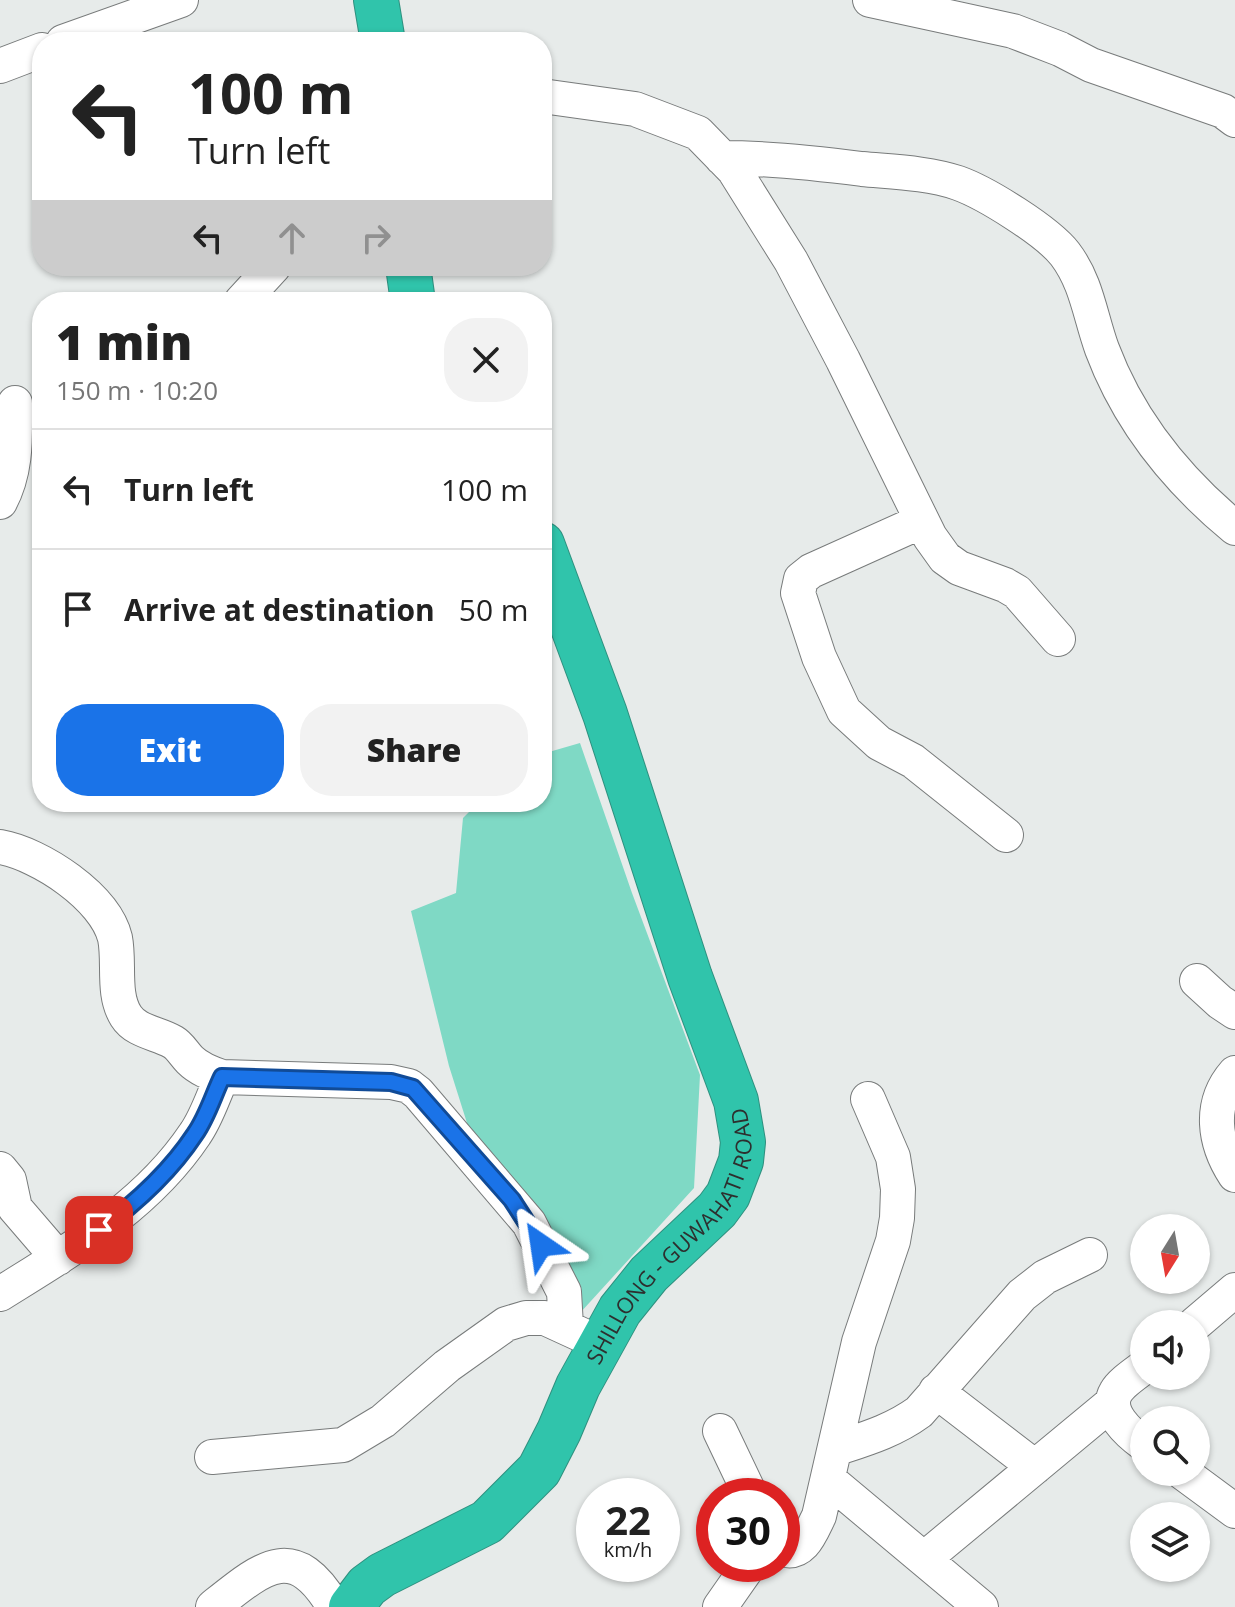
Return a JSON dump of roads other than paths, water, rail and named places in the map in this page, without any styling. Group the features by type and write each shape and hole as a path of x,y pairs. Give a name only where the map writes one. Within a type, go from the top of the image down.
{"highway":[{"path":"376,0 381,32"},
{"name":"SHILLONG - GUWAHATI ROAD","path":"351,1607 367,1586 382,1575 487,1522 539,1470 583,1336 620,1310 649,1274 717,1210 728,1195 739,1168 743,1142 736,1101 690,977 605,714 552,571"}],"street":[{"path":"91,32 181,0"},
{"path":"870,0 1013,31 1091,65 1223,111 1235,120"},
{"path":"0,66 32,54"},
{"path":"552,97 635,109 698,133 734,170 791,261 922,521 945,558 959,568 1017,592 1058,639"},
{"path":"722,158 770,158 917,174 945,180 1003,206 1040,232 1064,252 1079,279 1121,396 1151,441 1208,505 1235,528"},
{"path":"250,292 265,276"},
{"path":"0,502 14,462 19,401"},
{"path":"922,521 811,571 801,579 798,593 819,657 844,711 879,743 913,761 1006,835"},
{"path":"0,847 36,859 65,877 92,901 109,921 115,939 120,1001 125,1015 133,1025 176,1044 206,1072 222,1077 391,1082 413,1088 450,1127 529,1223 583,1336"},
{"path":"1197,981 1235,1012"},
{"path":"1235,1073 1222,1094 1217,1137 1222,1156 1235,1175"},
{"path":"0,1294 135,1204 197,1132 222,1077"},
{"path":"800,1547 819,1516 859,1342 893,1241 897,1218 898,1189 893,1157 868,1099"},
{"path":"0,1169 9,1180 15,1208 58,1258"},
{"path":"831,1464 919,1412 1022,1295 1045,1277 1090,1255"},
{"path":"1210,1311 1235,1290"},
{"path":"212,1457 343,1445 383,1421 447,1366 506,1324 526,1318 545,1318 583,1336"},
{"path":"924,1559 1112,1403 1116,1391 1130,1379"},
{"path":"936,1391 1035,1467"},
{"path":"1112,1403 1118,1418 1130,1433"},
{"path":"720,1431 742,1478"},
{"path":"831,1464 924,1559 981,1607"},
{"path":"1201,1486 1235,1511"},
{"path":"213,1607 253,1577 281,1565 298,1566 315,1578 334,1607"},
{"path":"720,1607 737,1582"}]}
